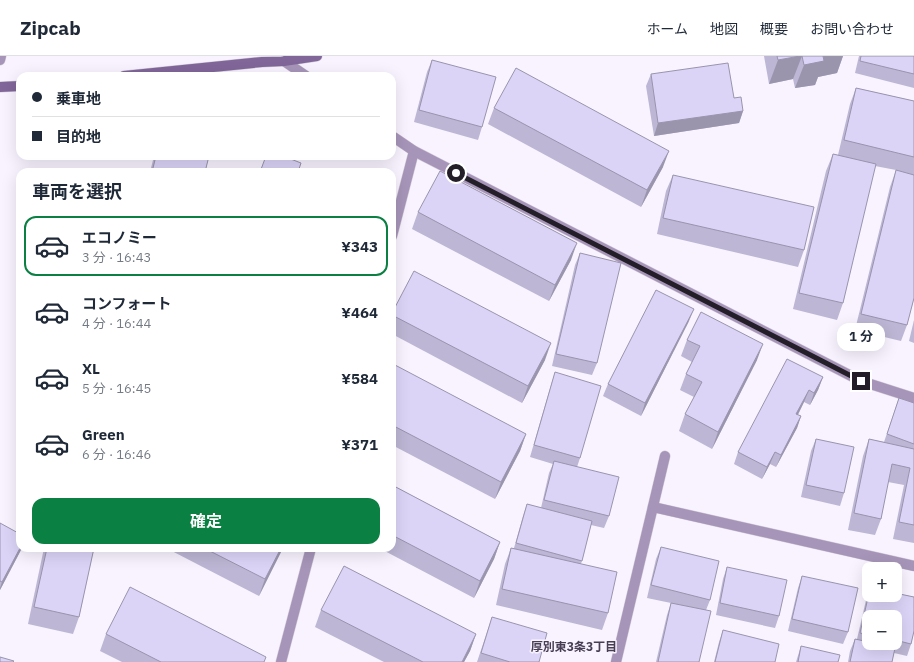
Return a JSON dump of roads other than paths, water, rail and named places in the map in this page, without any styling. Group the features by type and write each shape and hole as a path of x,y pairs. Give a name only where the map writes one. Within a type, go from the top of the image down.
{"street":[{"path":"0,60 1,56"},
{"path":"156,72 262,59 284,61 317,56"},
{"path":"284,61 300,72"},
{"path":"0,87 16,86"},
{"path":"396,139 414,151 861,381 914,398"},
{"path":"396,221 414,151"},
{"path":"616,662 665,456"},
{"path":"653,507 914,566"},
{"path":"281,662 310,552"}],"district":[{"name":"厚別東3条3丁目","path":"574,646"}]}
